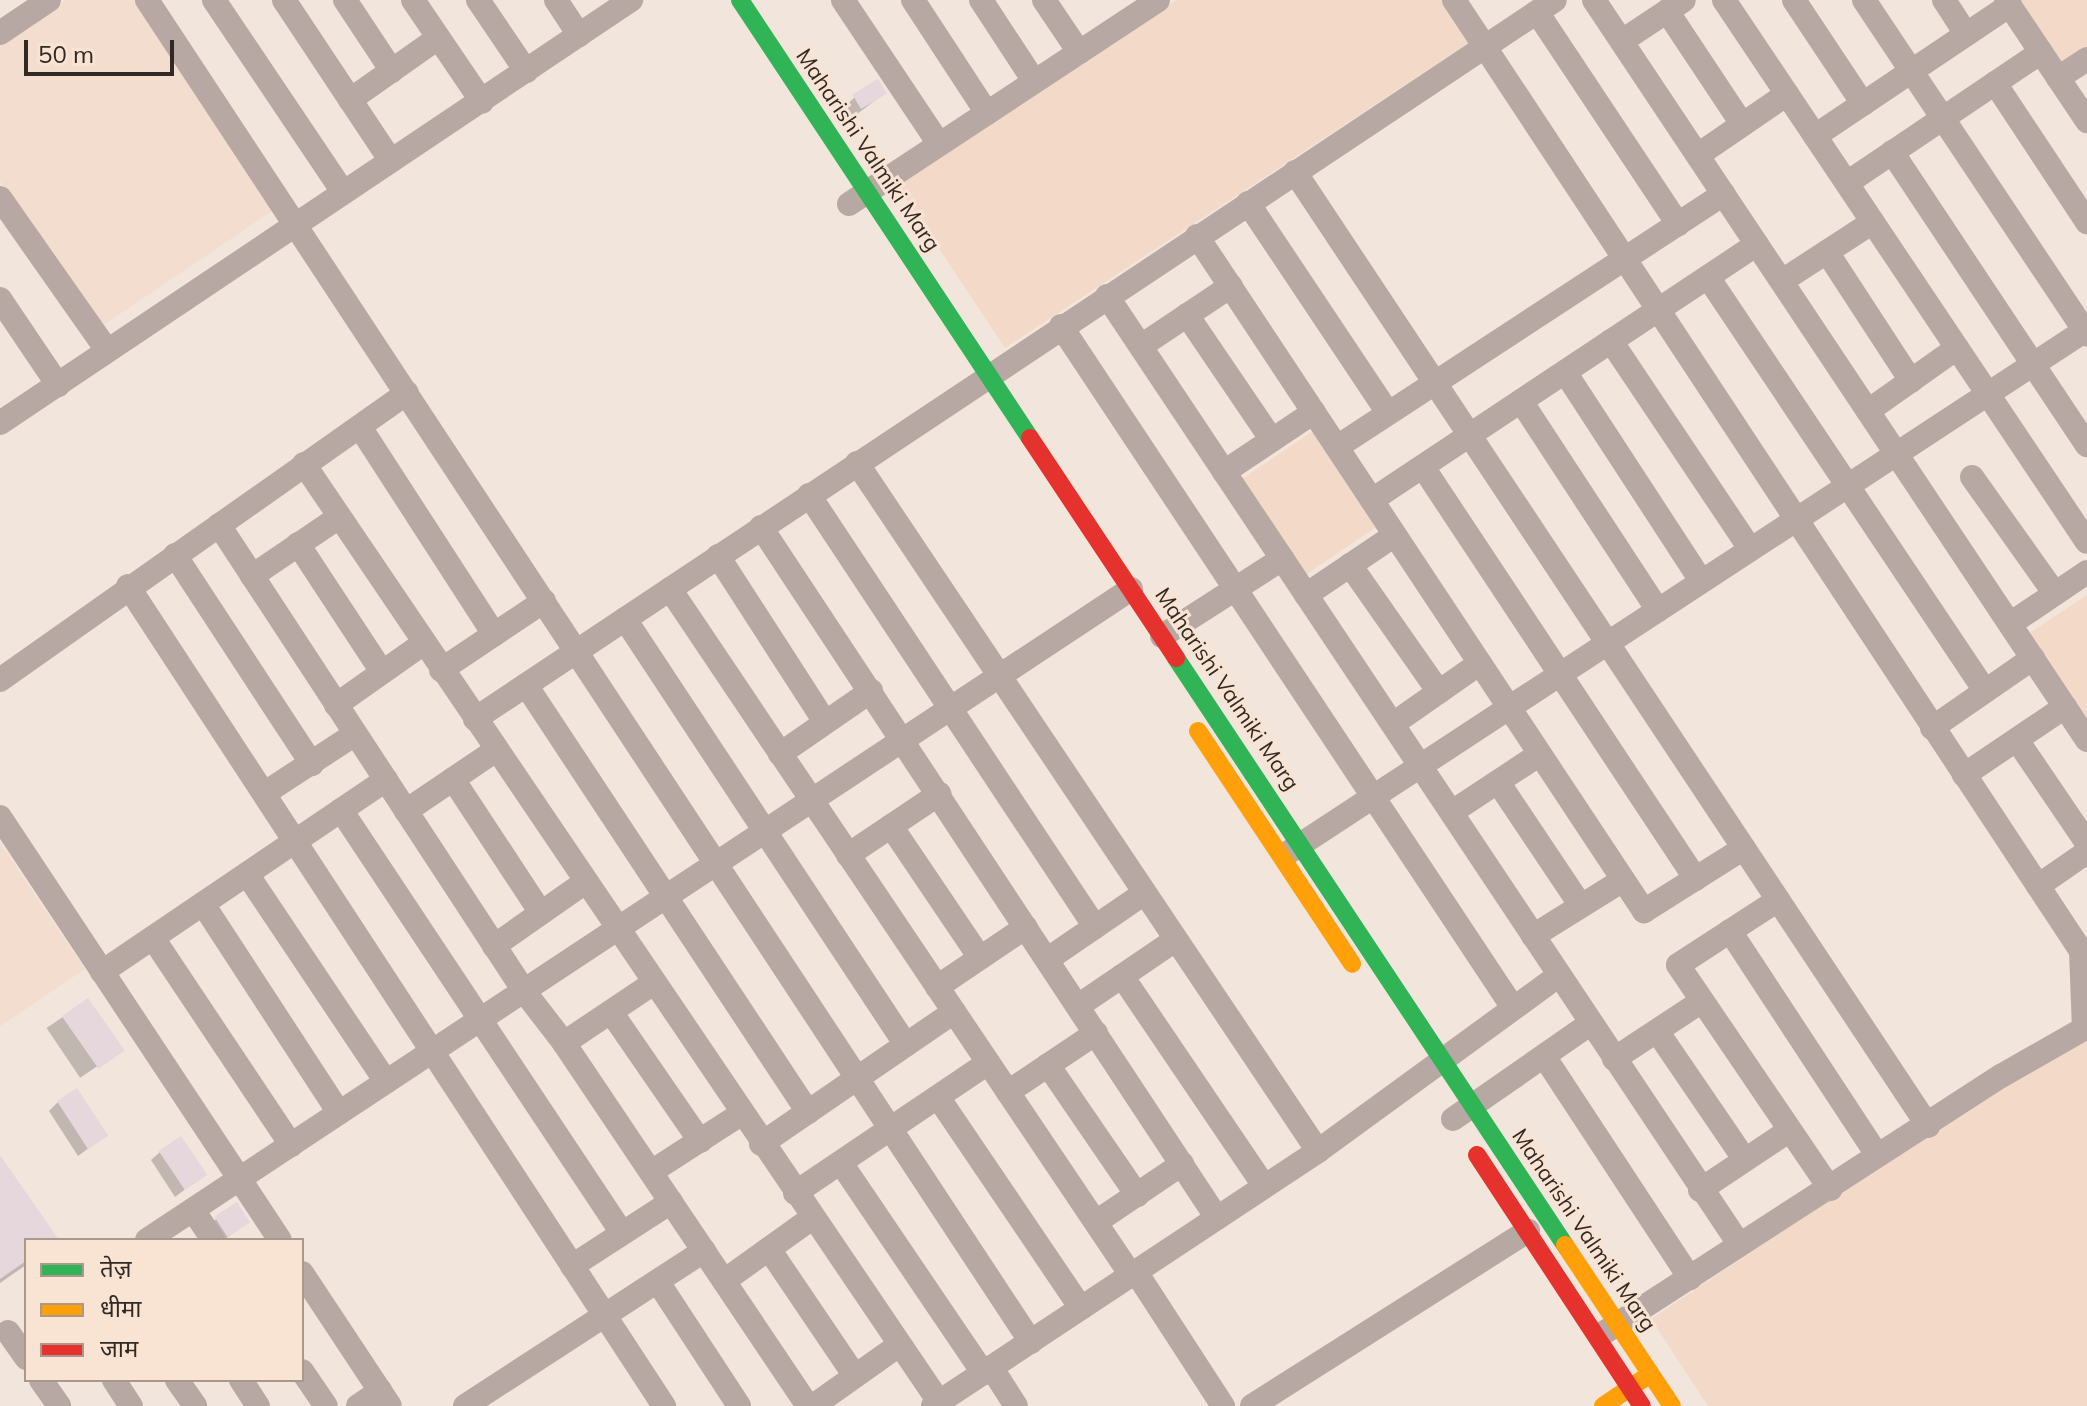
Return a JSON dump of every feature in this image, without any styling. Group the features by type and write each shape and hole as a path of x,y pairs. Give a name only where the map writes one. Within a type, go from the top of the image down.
{"street":[{"path":"0,33 15,9 49,0"},
{"path":"214,0 343,192"},
{"path":"284,0 391,161"},
{"path":"345,0 392,71"},
{"path":"413,0 482,102"},
{"path":"478,0 526,71"},
{"path":"556,0 579,35"},
{"path":"2,419 58,385 631,0"},
{"name":"Maharishi Valmiki Marg","path":"740,0 853,201 1117,599 1162,636 1528,1231 1642,1406"},
{"path":"843,0 939,144"},
{"path":"913,0 987,113"},
{"path":"981,0 1034,81"},
{"path":"1044,0 1079,52"},
{"path":"853,201 1079,52 1121,10 1158,0"},
{"path":"1454,0 1794,521 2081,951 2085,1028 1877,1155 1830,1189 1596,1337"},
{"path":"1594,0 2087,740"},
{"path":"1724,0 2087,542"},
{"path":"1794,0 1863,104"},
{"path":"1292,851 2086,332 1864,0"},
{"path":"1944,0 1966,34"},
{"path":"150,1 855,1079 1031,1342"},
{"path":"1815,136 2008,2 2087,121"},
{"path":"475,719 1546,6 1678,224"},
{"path":"1622,41 1676,6 1742,124"},
{"path":"350,100 438,38"},
{"path":"1847,183 2041,52"},
{"path":"2058,78 2087,59"},
{"path":"1995,83 2087,222"},
{"path":"1698,155 1787,94"},
{"path":"1892,152 2087,445"},
{"path":"1295,172 1928,1126"},
{"path":"1337,447 1724,194"},
{"path":"0,198 107,350"},
{"path":"1248,203 1388,413"},
{"path":"1782,281 1873,222"},
{"path":"1197,236 1644,911 1744,848"},
{"path":"1372,500 1757,244"},
{"path":"1827,252 1911,381"},
{"path":"1708,277 1985,691"},
{"path":"1141,346 1231,286"},
{"path":"1107,296 1700,1190 1739,1244"},
{"path":"0,299 58,385"},
{"path":"1187,315 1272,440"},
{"path":"1061,326 1512,1006"},
{"path":"1611,341 1750,549"},
{"path":"1868,411 1957,348"},
{"path":"1565,372 1701,581"},
{"path":"0,680 128,586 407,393"},
{"path":"1521,401 1658,610"},
{"path":"1224,472 1314,412"},
{"path":"360,427 494,634"},
{"path":"857,463 997,678 1318,1151"},
{"path":"304,464 936,1404 1432,1076 1512,1006 1559,975"},
{"path":"1423,467 1696,879"},
{"path":"1972,477 2055,594"},
{"path":"809,495 1095,927"},
{"path":"252,576 339,517"},
{"path":"219,525 524,991 564,1043 810,1406 899,1345"},
{"path":"761,527 1217,1218"},
{"path":"1306,595 1395,535"},
{"path":"298,544 382,672"},
{"path":"175,555 312,764"},
{"path":"718,556 825,722"},
{"path":"1162,636 1282,559"},
{"path":"1350,565 1439,692"},
{"path":"2010,624 2087,572"},
{"path":"128,586 664,1406"},
{"path":"670,589 1223,1406"},
{"path":"150,1238 1117,599"},
{"path":"441,670 544,601"},
{"path":"625,619 906,1045"},
{"path":"336,705 424,643"},
{"path":"1932,728 2033,658"},
{"path":"1393,724 1480,663"},
{"path":"526,685 808,1112"},
{"path":"780,754 871,691"},
{"path":"1964,775 2065,707"},
{"name":"Maharishi Valmiki Marg","path":"1188,717 1292,851 1366,985"},
{"path":"265,793 355,734"},
{"path":"2017,740 2087,843"},
{"path":"406,811 496,750"},
{"path":"1452,812 1540,754"},
{"path":"453,779 541,913"},
{"path":"102,972 386,780"},
{"path":"1498,782 1581,906"},
{"path":"848,855 939,794"},
{"path":"341,810 483,1018 622,1233"},
{"path":"0,817 279,1238"},
{"path":"891,826 980,958"},
{"path":"2038,886 2087,852"},
{"path":"247,874 386,1082"},
{"path":"1533,936 1623,880"},
{"path":"494,946 584,883"},
{"path":"1048,959 1143,894"},
{"path":"1778,900 1678,965 1830,1189"},
{"path":"203,904 339,1113"},
{"path":"937,987 1026,927"},
{"path":"1730,931 1877,1155"},
{"path":"153,938 291,1145"},
{"path":"1078,1006 1175,940"},
{"path":"1122,976 1264,1186"},
{"path":"564,1043 652,984"},
{"path":"1614,1059 1702,1001"},
{"path":"611,1012 700,1141"},
{"path":"761,1144 954,1012"},
{"path":"1464,1125 1544,1056 1591,1023"},
{"path":"1657,1031 1745,1160"},
{"path":"1008,1092 1096,1033"},
{"path":"1544,1056 1690,1278"},
{"path":"795,1193 988,1063"},
{"path":"1048,1065 1137,1195"},
{"name":"Maharishi Valmiki Marg","path":"1432,1076 1464,1125 1618,1323 1672,1406"},
{"path":"938,1097 1081,1308"},
{"path":"651,1172 741,1114"},
{"path":"1700,1190 1790,1130"},
{"path":"841,1163 987,1370 1016,1406"},
{"path":"1096,1222 1182,1164"},
{"path":"572,1266 671,1202"},
{"path":"193,1210 212,1238"},
{"path":"724,1281 812,1218"},
{"path":"1252,1406 1528,1231"},
{"path":"769,1249 855,1376"},
{"path":"465,1406 704,1251"},
{"path":"304,1276 385,1399 358,1406"},
{"path":"658,1282 739,1406"},
{"path":"11,1330 24,1354"},
{"path":"304,1374 326,1406"},
{"path":"1603,1406 1651,1374"},
{"path":"42,1382 59,1406"},
{"path":"115,1382 131,1406"},
{"path":"178,1382 195,1406"},
{"path":"242,1382 258,1406"}],"shaded area":[{"path":"66,0 134,0 275,209 99,328 0,181 0,44"},
{"path":"1177,0 1442,0 1470,42 1005,348 897,185"},
{"path":"2017,0 2087,0 2087,53 2063,69"},
{"path":"1316,429 1380,524 1303,576 1239,481"},
{"path":"2087,595 2087,732 2022,638"},
{"path":"0,843 85,969 0,1026"},
{"path":"2087,1034 2087,1406 1708,1406 1651,1319 2066,1042"}],"building":[{"path":"878,79 887,94 861,109 852,94"},
{"path":"88,998 125,1050 98,1069 62,1016"},
{"path":"77,1088 108,1136 88,1149 57,1101"},
{"path":"181,1136 207,1175 185,1190 159,1151"},
{"path":"0,1155 58,1238 24,1238 24,1262 0,1279"},
{"path":"237,1202 250,1222 227,1237 214,1217"}],"traffic: fast":[{"path":"740,0 1030,438"},
{"path":"1176,658 1565,1245"}],"traffic: slow":[{"path":"1198,731 1352,964"},
{"path":"1565,1245 1672,1406"},
{"path":"1603,1406 1649,1375"}],"traffic: jam":[{"path":"1030,438 1176,658"},
{"path":"1477,1155 1642,1406"}]}
